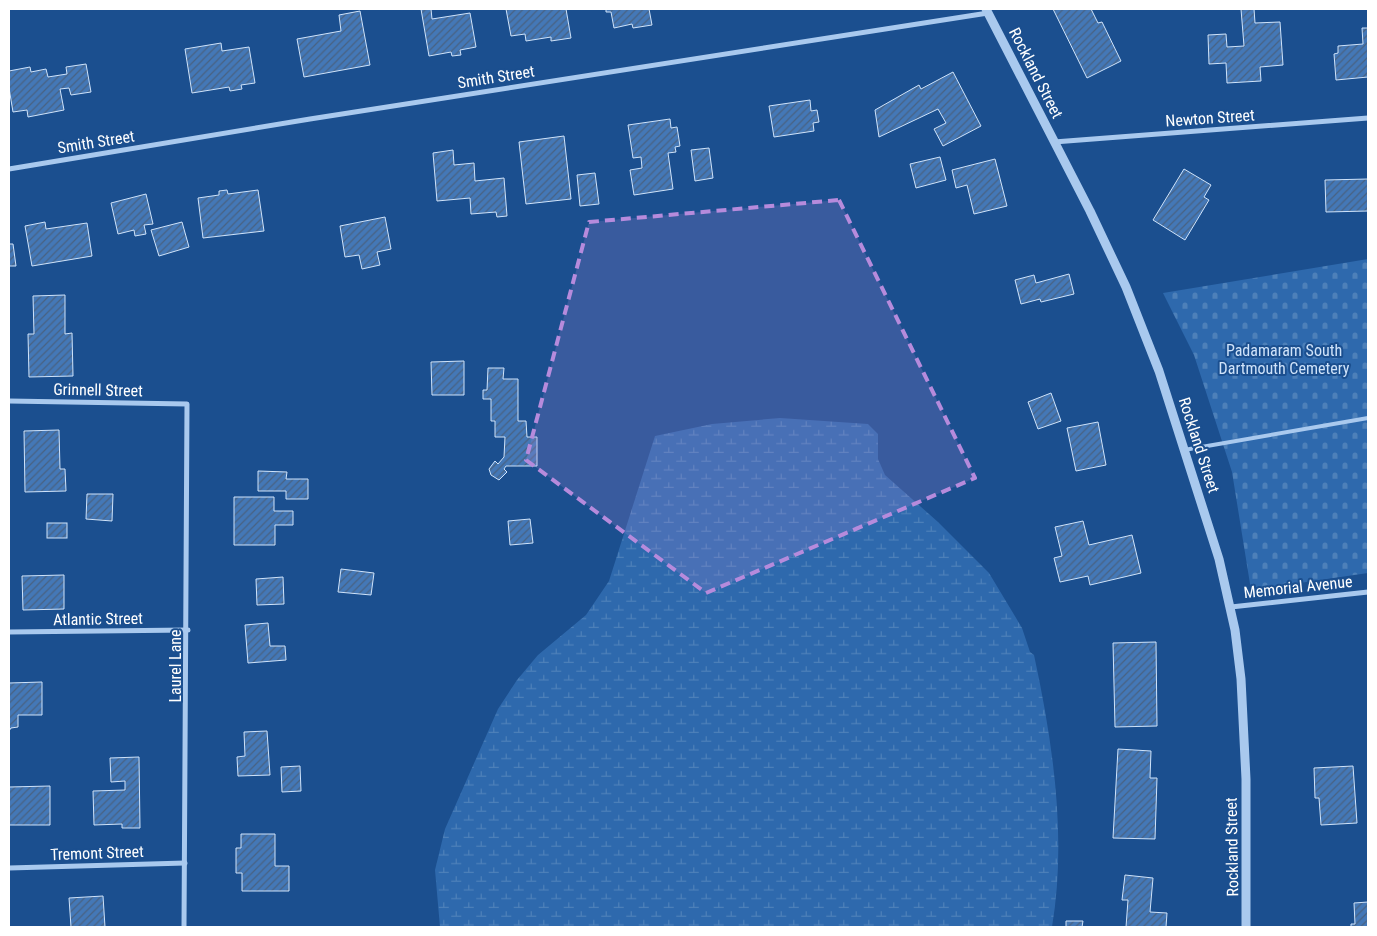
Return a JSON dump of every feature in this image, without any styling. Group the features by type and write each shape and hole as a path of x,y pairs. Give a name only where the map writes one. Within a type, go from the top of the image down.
{"street":[{"name":"Rockland Street","path":"987,11 1104,237 1126,287 1159,371 1215,544 1231,607 1241,679 1247,822 1246,927"},
{"name":"Smith Street","path":"9,169 987,11"},
{"name":"Newton Street","path":"1054,142 1368,118"},
{"name":"Grinnell Street","path":"9,400 187,404"},
{"name":"Laurel Lane","path":"184,927 188,630 187,404"},
{"name":"Memorial Avenue","path":"1231,607 1368,592"},
{"name":"Atlantic Street","path":"9,632 188,630"},
{"name":"Tremont Street","path":"9,868 186,863"}],"lane":[{"path":"1184,450 1368,418"}],"highlighted area":[{"path":"839,200 975,478 706,593 526,460 589,222"}],"green space":[{"name":"Padamaram South Dartmouth Cemetery","path":"1368,259 1368,573 1251,590 1232,472 1194,355 1163,293"},
{"path":"780,418 868,424 878,434 878,459 885,475 938,522 989,573 1022,628 1030,652 1034,655 1041,688 1056,791 1058,859 1052,927 440,927 435,870 445,829 498,709 517,680 538,655 586,615 609,581 655,436 712,424"}],"building":[{"path":"421,9 431,9 432,19 470,13 476,47 460,50 461,55 452,56 451,52 429,56"},
{"path":"506,9 566,9 571,38 551,41 551,37 526,41 525,34 511,36"},
{"path":"606,9 649,9 652,25 633,28 632,24 614,28 611,12 606,12"},
{"path":"1053,9 1091,9 1098,23 1102,22 1121,61 1087,78"},
{"path":"1241,9 1254,9 1255,23 1280,22 1283,65 1260,67 1261,81 1227,83 1226,63 1209,64 1208,35 1226,34 1227,47 1244,46"},
{"path":"360,11 370,65 304,77 297,39 341,31 339,15"},
{"path":"1362,28 1368,28 1368,77 1336,80 1334,54 1338,53 1338,46 1363,44"},
{"path":"221,43 222,51 249,47 255,83 241,85 242,89 230,91 229,87 192,93 185,49"},
{"path":"86,64 91,92 71,95 69,88 60,89 64,110 28,117 27,110 13,112 9,88 9,71 30,67 31,72 46,69 48,77 67,74 66,67"},
{"path":"953,72 981,126 943,146 934,129 946,123 938,109 879,137 875,110 919,85 921,89"},
{"path":"810,100 811,111 817,110 819,122 813,123 814,131 774,137 769,106"},
{"path":"670,119 671,128 677,127 680,146 675,147 676,152 668,153 673,189 634,195 630,170 642,168 641,157 633,158 628,125"},
{"path":"564,136 571,199 526,204 519,142"},
{"path":"709,148 713,178 695,181 691,150"},
{"path":"453,150 454,165 474,163 475,181 504,178 507,216 497,217 496,212 471,214 470,198 437,201 433,153"},
{"path":"940,157 946,180 916,188 910,164"},
{"path":"995,159 1007,206 974,214 967,185 956,188 952,170"},
{"path":"1184,169 1211,185 1204,197 1209,200 1185,240 1153,220"},
{"path":"595,173 599,204 580,206 577,175"},
{"path":"1368,179 1368,211 1326,212 1325,180"},
{"path":"227,190 228,194 258,190 264,231 203,238 198,198 219,195 219,191"},
{"path":"146,194 153,224 144,225 146,234 135,236 134,230 118,234 111,203"},
{"path":"385,217 391,249 377,252 380,265 362,269 359,255 345,257 340,226"},
{"path":"45,222 46,229 87,223 92,256 32,266 25,226"},
{"path":"182,222 189,247 159,256 151,230"},
{"path":"9,244 13,244 16,266 9,266"},
{"path":"1069,274 1074,294 1041,302 1040,299 1021,304 1015,280 1034,275 1036,283"},
{"path":"65,295 65,334 72,333 73,376 29,377 28,334 34,334 33,296"},
{"path":"464,361 464,395 432,395 431,362"},
{"path":"488,368 504,368 503,379 518,379 518,421 526,421 527,437 537,437 537,466 506,466 504,469 507,472 499,480 491,475 489,469 495,461 498,464 504,457 505,437 495,437 495,421 491,421 491,399 483,399 483,390 487,390"},
{"path":"1051,393 1061,421 1038,429 1028,402"},
{"path":"1098,422 1106,465 1076,471 1067,428"},
{"path":"59,430 60,469 65,469 66,491 25,492 24,431"},
{"path":"258,471 287,472 286,479 308,479 308,499 286,499 286,491 258,491"},
{"path":"87,494 113,494 112,521 86,519"},
{"path":"234,497 274,497 274,511 293,511 293,525 275,525 275,545 234,545"},
{"path":"530,519 533,543 510,545 508,521"},
{"path":"1083,521 1089,545 1132,535 1141,573 1090,585 1088,576 1060,582 1054,558 1062,556 1055,527"},
{"path":"47,523 67,523 67,538 47,538"},
{"path":"341,569 374,573 371,595 338,592"},
{"path":"64,575 64,609 23,610 22,576"},
{"path":"283,577 284,604 257,605 256,579"},
{"path":"268,623 270,646 285,646 286,660 248,663 245,625"},
{"path":"1156,642 1157,726 1115,727 1113,643"},
{"path":"42,682 42,715 18,715 18,727 11,728 9,731 9,683"},
{"path":"267,731 270,775 238,776 237,757 245,756 244,732"},
{"path":"1118,749 1151,751 1150,778 1157,778 1155,839 1113,838"},
{"path":"139,757 140,828 122,828 122,824 94,825 93,791 125,790 125,781 111,782 110,758"},
{"path":"300,766 301,791 282,792 281,767"},
{"path":"1353,766 1357,823 1321,825 1319,798 1315,798 1314,768"},
{"path":"50,786 50,825 9,825 9,787"},
{"path":"241,834 275,834 275,866 289,866 289,891 242,891 242,873 236,873 236,848 241,848"},
{"path":"1125,875 1153,878 1150,912 1167,913 1166,927 1126,927 1128,900 1122,900"},
{"path":"103,896 105,927 71,927 69,898"},
{"path":"1368,902 1368,927 1351,927 1351,924 1355,924 1354,903"},
{"path":"1066,921 1083,921 1082,927 1066,927"}]}
